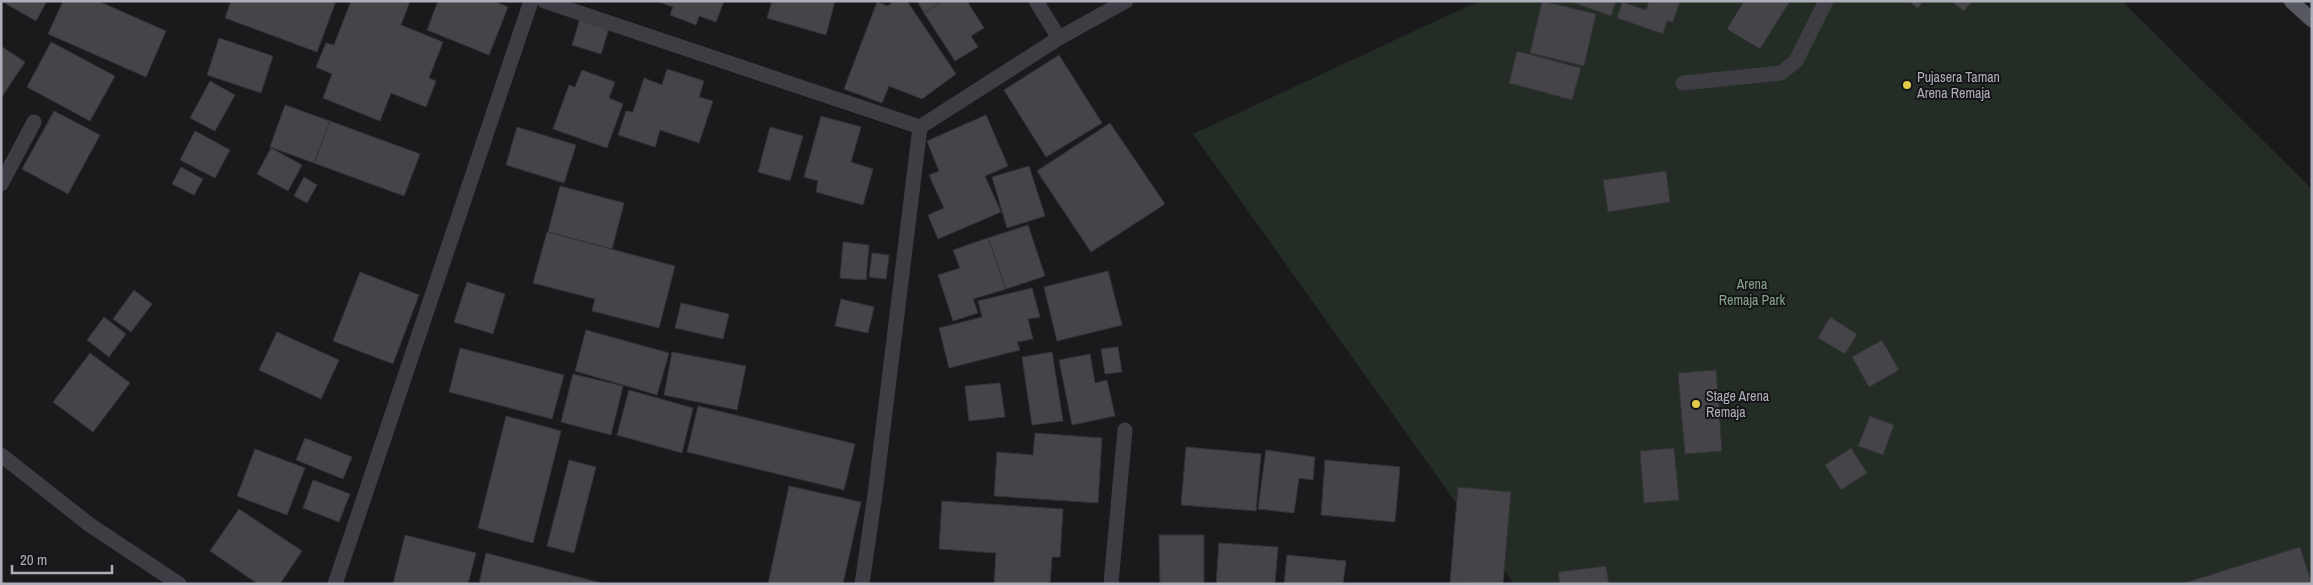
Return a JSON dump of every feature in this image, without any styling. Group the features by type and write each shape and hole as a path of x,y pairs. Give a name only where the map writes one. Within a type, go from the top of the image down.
{"main road":[{"path":"2291,1 2312,20"}],"street":[{"path":"335,584 532,1"},
{"path":"544,1 920,127"},
{"path":"1036,1 1059,38"},
{"path":"920,127 1059,38 1126,1"},
{"path":"1683,83 1781,73 1796,61 1826,1"},
{"path":"1,184 34,122"},
{"path":"862,584 920,127"},
{"path":"1111,584 1125,430"},
{"path":"1,455 90,525 179,584"}],"green space":[{"name":"Arena Remaja Park","path":"1479,1 2122,1 2312,189 2312,584 1514,584 1193,134"}],"building":[{"path":"1,1 47,1 36,21"},
{"path":"63,1 98,1 166,31 146,77 48,34"},
{"path":"231,1 336,1 317,52 225,18"},
{"path":"351,1 410,1 401,25 443,42 429,78 436,81 426,107 391,93 380,121 323,98 332,74 316,67 326,43 334,45"},
{"path":"438,1 494,1 508,7 489,55 427,30"},
{"path":"656,1 724,1 716,22 699,16 696,25 670,15 673,7"},
{"path":"772,1 835,1 826,35 767,18"},
{"path":"894,1 907,1 956,74 922,99 889,86 882,103 844,89 877,2 888,6"},
{"path":"917,1 943,1 924,13"},
{"path":"943,1 967,1 984,28 971,36 978,47 955,61 924,13"},
{"path":"1542,1 1596,14 1584,66 1530,53"},
{"path":"1569,1 1616,1 1611,16"},
{"path":"1649,1 1680,1 1673,22 1667,21 1663,34 1617,18 1622,2 1646,10"},
{"path":"1744,1 1790,1 1760,49 1727,29"},
{"path":"1908,1 1923,1 1918,8"},
{"path":"1951,1 1972,1 1964,11"},
{"path":"580,19 609,28 601,54 572,45"},
{"path":"219,38 273,56 261,93 207,75"},
{"path":"51,42 115,76 90,121 27,87"},
{"path":"1,46 25,62 1,98"},
{"path":"1517,51 1581,68 1572,100 1509,83"},
{"path":"1059,55 1102,123 1046,157 1004,90"},
{"path":"667,69 704,81 699,97 713,101 699,143 660,130 655,147 618,135 626,111 633,112 644,78 662,85"},
{"path":"582,70 615,82 609,98 623,104 607,148 553,129 569,85 575,87"},
{"path":"210,81 235,95 215,131 190,118"},
{"path":"285,105 330,121 314,163 270,147"},
{"path":"54,111 100,135 68,194 22,169"},
{"path":"986,115 1008,166 985,176 1001,212 938,239 928,215 944,208 929,175 939,171 927,141"},
{"path":"821,116 861,127 851,162 873,169 863,205 816,192 818,181 804,177"},
{"path":"330,121 420,154 404,196 314,163"},
{"path":"1110,123 1165,204 1091,252 1037,171"},
{"path":"517,127 576,145 564,183 506,165"},
{"path":"770,127 803,136 790,181 758,172"},
{"path":"195,131 230,150 215,178 180,160"},
{"path":"271,148 302,165 288,191 257,174"},
{"path":"1029,166 1045,216 1007,228 992,177"},
{"path":"181,167 203,179 194,195 172,184"},
{"path":"1666,171 1670,202 1608,212 1603,180"},
{"path":"304,177 317,185 307,203 294,196"},
{"path":"560,186 624,203 612,249 548,232"},
{"path":"1028,225 1045,276 1006,289 988,238"},
{"path":"547,232 675,266 659,328 592,311 595,299 533,283"},
{"path":"988,238 1006,289 973,299 978,313 953,321 938,275 960,268 953,250"},
{"path":"843,242 869,245 866,280 840,278"},
{"path":"872,253 889,255 886,279 869,277"},
{"path":"1108,271 1122,325 1057,341 1044,287"},
{"path":"360,272 419,295 393,364 333,341"},
{"path":"467,282 505,294 493,334 454,322"},
{"path":"1032,288 1040,317 1028,319 1033,339 1017,342 1020,350 949,368 939,328 982,317 978,301"},
{"path":"134,290 152,304 131,332 113,319"},
{"path":"841,299 874,307 868,333 835,326"},
{"path":"681,303 729,314 723,339 675,328"},
{"path":"104,317 126,334 109,357 87,340"},
{"path":"1830,317 1857,334 1845,354 1818,338"},
{"path":"586,330 669,353 657,395 575,371"},
{"path":"277,332 339,360 321,399 259,370"},
{"path":"1882,340 1899,370 1869,387 1852,357"},
{"path":"1118,347 1122,372 1105,374 1101,349"},
{"path":"460,348 564,375 552,419 449,392"},
{"path":"672,352 746,366 737,410 664,395"},
{"path":"1052,352 1063,421 1032,425 1022,357"},
{"path":"90,353 130,383 93,432 53,402"},
{"path":"1090,354 1095,383 1107,380 1115,416 1072,425 1059,360"},
{"path":"1716,370 1722,451 1685,454 1678,373"},
{"path":"573,374 623,386 611,435 561,422"},
{"path":"1000,383 1005,417 969,421 965,386"},
{"path":"629,390 693,408 682,453 617,435"},
{"path":"698,406 855,444 844,490 687,452"},
{"path":"506,416 561,431 533,543 478,528"},
{"path":"1870,416 1894,425 1883,455 1858,446"},
{"path":"1035,433 1102,438 1098,503 994,496 997,452 1033,455"},
{"path":"305,438 352,457 343,479 296,460"},
{"path":"1186,447 1261,454 1256,511 1181,505"},
{"path":"1674,448 1679,500 1644,503 1640,451"},
{"path":"1851,448 1867,473 1841,490 1825,465"},
{"path":"255,449 305,468 287,515 237,496"},
{"path":"1266,450 1315,457 1313,480 1299,478 1294,513 1258,509"},
{"path":"569,460 596,467 574,553 547,546"},
{"path":"1325,460 1400,467 1395,522 1321,515"},
{"path":"313,480 350,494 339,522 303,508"},
{"path":"789,486 861,502 843,584 768,584"},
{"path":"1458,487 1511,492 1503,584 1450,583"},
{"path":"942,501 1063,509 1060,557 1052,557 1050,584 994,584 996,553 939,549"},
{"path":"239,509 302,551 280,584 258,584 210,551"},
{"path":"405,535 476,553 468,584 393,584"},
{"path":"1159,535 1204,535 1204,584 1160,584"},
{"path":"1219,543 1278,547 1275,584 1216,584"},
{"path":"2300,547 2312,584 2181,584"},
{"path":"486,553 605,584 479,584"},
{"path":"1287,555 1346,561 1343,584 1284,584"},
{"path":"1606,566 1609,584 1560,584 1558,572"}],"place":[{"name":"Pujasera Taman Arena Remaja","path":"1907,85"},
{"name":"Stage Arena Remaja","path":"1696,404"}]}
